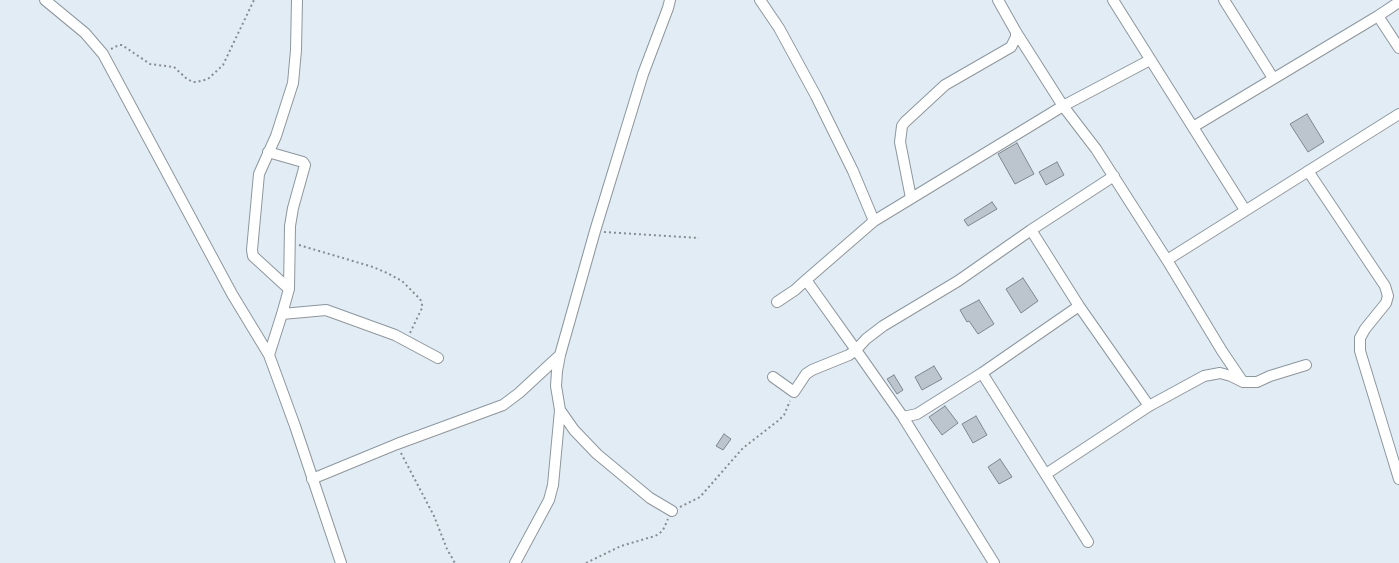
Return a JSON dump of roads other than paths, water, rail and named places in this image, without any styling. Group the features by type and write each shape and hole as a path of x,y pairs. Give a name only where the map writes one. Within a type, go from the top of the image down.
{"street":[{"path":"45,0 85,32 103,54 232,294 268,355 295,426 340,563"},
{"path":"289,289 252,254 259,174 276,136 292,84 296,50 297,0"},
{"path":"515,563 549,500 553,485 560,410 556,386 560,355 642,74 670,0"},
{"path":"760,0 779,28 816,96 853,171 874,221"},
{"path":"998,0 1016,32 1063,106 1096,149 1114,176 1222,351 1243,382"},
{"path":"1113,0 1245,210"},
{"path":"1228,2 1273,78"},
{"path":"1193,127 1399,2"},
{"path":"1378,16 1399,48"},
{"path":"911,198 900,142 902,126 945,85 1011,47 1016,37 1016,32"},
{"path":"777,302 795,290 874,221 1063,106 1150,60"},
{"path":"1167,260 1399,114"},
{"path":"268,152 303,162 305,165 293,208 290,226 289,289 268,355"},
{"path":"1308,171 1385,286 1388,296 1386,303 1365,329 1360,338 1360,351 1399,480"},
{"path":"773,377 794,392 806,374 812,370 849,355 883,326 958,281 1031,230 1114,176"},
{"path":"1031,230 1079,306 1149,406"},
{"path":"806,280 902,417 994,563"},
{"path":"902,417 917,414 982,373 1079,306"},
{"path":"282,314 326,310 395,335 438,358"},
{"path":"312,479 397,444 503,405 519,393 560,355"},
{"path":"1046,474 1149,406 1204,376 1213,373 1220,373 1231,376 1243,382 1257,382 1270,376 1306,365"},
{"path":"982,373 1088,542"},
{"path":"560,410 574,430 597,454 650,498 672,511"}]}
